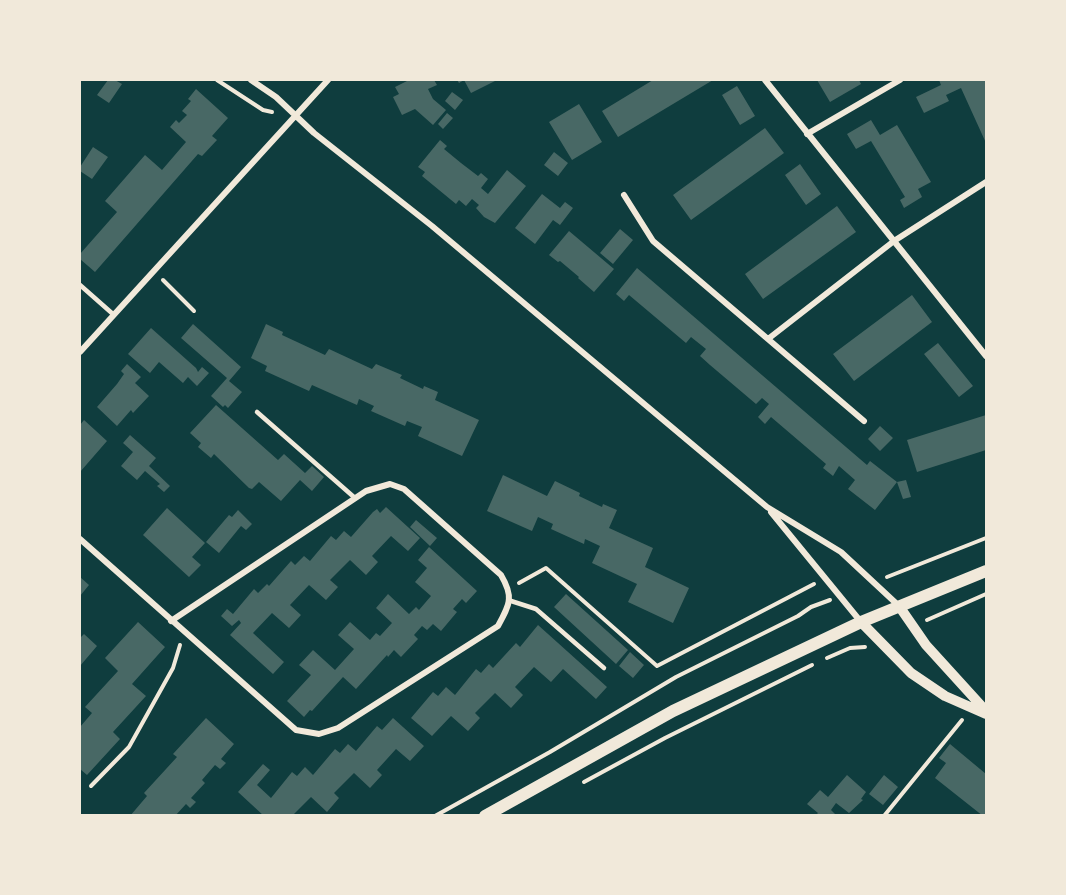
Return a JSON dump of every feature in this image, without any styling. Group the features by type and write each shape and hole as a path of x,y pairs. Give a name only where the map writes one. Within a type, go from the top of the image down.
{"main road":[{"path":"485,816 673,711 861,622 987,571"}],"street":[{"path":"251,80 276,97 314,133 432,226 767,507 841,552 899,606 926,645 987,712"},
{"path":"80,352 328,80"},
{"path":"765,80 987,356"},
{"path":"807,134 900,80"},
{"path":"768,339 894,241 987,182"},
{"path":"624,195 653,241 864,421"},
{"path":"80,539 183,632 296,730 319,734 338,728 498,626 508,607 509,589 501,575 404,489 390,484 366,490 171,621"},
{"path":"767,507 861,622 911,673 945,696 987,712"}],"lane":[{"path":"80,285 114,315"},
{"path":"256,412 355,498"},
{"path":"508,600 536,609 604,668"}],"path":[{"path":"217,80 262,110 296,117"},
{"path":"154,270 194,311"},
{"path":"873,582 987,538"},
{"path":"509,589 546,568 657,666 825,578"},
{"path":"913,626 987,594"},
{"path":"435,816 550,752 676,677 798,616 811,607 840,597"},
{"path":"91,786 129,747 173,668 183,632"},
{"path":"574,787 665,738 821,660 850,648 864,648 879,640"},
{"path":"884,816 972,708"}],"building":[{"path":"108,80 115,80 122,84 109,103 97,95"},
{"path":"409,80 434,80 437,85 428,89 433,99 446,110 433,125 415,109 402,115 393,97 399,94 395,87"},
{"path":"464,80 497,80 471,93"},
{"path":"653,80 713,80 618,137 602,111"},
{"path":"817,80 859,80 861,84 830,102"},
{"path":"939,80 986,80 986,143 961,88 946,95 949,101 924,113 916,97 941,85"},
{"path":"737,86 755,116 740,125 722,95"},
{"path":"196,89 228,118 212,136 217,140 202,156 198,154 95,272 80,259 80,254 117,212 105,201 145,155 162,170 186,142 170,127 176,120 179,123 187,115 182,111 191,101 188,99"},
{"path":"452,92 463,100 455,110 445,101"},
{"path":"579,104 602,142 572,160 549,122"},
{"path":"447,113 453,118 443,129 438,124"},
{"path":"871,120 880,135 897,125 931,182 918,189 922,197 904,208 900,200 905,197 871,141 856,149 847,134"},
{"path":"765,128 784,153 691,220 673,195"},
{"path":"440,140 447,146 444,149 461,163 478,176 481,173 488,179 481,188 488,194 507,170 526,186 495,223 484,217 476,208 479,205 472,199 466,206 459,200 456,204 422,176 425,172 418,167"},
{"path":"93,147 108,157 92,179 80,171 80,167"},
{"path":"554,152 568,163 558,176 544,165"},
{"path":"800,164 821,194 806,205 785,175"},
{"path":"542,194 560,208 565,202 573,208 560,225 553,220 535,244 515,228"},
{"path":"837,206 856,232 763,299 745,274"},
{"path":"620,229 633,240 613,264 600,253"},
{"path":"569,231 614,269 594,292 560,261 558,262 549,255"},
{"path":"637,268 867,465 870,461 897,482 875,510 848,489 855,480 839,466 833,476 823,468 826,464 771,417 765,424 758,417 769,404 762,398 756,404 710,365 700,356 706,349 691,337 686,343 629,295 624,301 616,294"},
{"path":"912,295 932,322 854,381 833,354"},
{"path":"193,324 241,367 229,381 242,392 228,408 225,405 223,407 211,396 227,378 181,338"},
{"path":"266,324 283,332 282,335 325,355 329,349 372,369 376,364 402,375 400,378 423,389 424,386 438,392 435,400 479,420 462,456 418,436 422,427 407,421 405,426 371,411 374,406 359,399 357,405 312,385 309,391 265,371 267,366 251,358"},
{"path":"151,328 198,372 202,367 209,373 197,386 188,377 183,383 159,362 150,373 128,354"},
{"path":"938,343 973,386 959,397 924,354"},
{"path":"127,364 141,377 135,383 149,396 133,413 131,410 117,426 97,407 124,374 121,371"},
{"path":"216,405 278,460 284,454 305,473 312,466 324,477 312,491 300,480 281,501 259,482 252,489 249,488 214,454 211,458 198,447 201,443 190,433"},
{"path":"986,415 986,450 917,472 907,440"},
{"path":"84,420 107,441 80,472 80,425"},
{"path":"880,426 893,438 880,451 868,439"},
{"path":"130,435 156,458 149,466 170,486 164,492 157,486 160,484 145,471 137,480 121,466 133,452 123,443"},
{"path":"503,475 547,496 555,481 602,507 603,504 617,510 609,528 653,548 645,567 689,588 673,623 628,602 637,584 592,563 600,546 585,539 584,544 551,529 553,524 538,517 532,531 487,511"},
{"path":"906,480 911,497 903,499 897,482"},
{"path":"386,507 420,538 408,551 391,536 372,556 378,562 366,575 350,560 330,580 338,587 326,600 309,585 290,605 301,615 289,628 272,613 253,633 284,662 273,674 230,635 241,623 239,620 232,626 221,616 227,609 233,614 254,589 258,593 267,584 269,586 291,561 295,565 304,556 310,561 331,536 336,540 344,531 351,537 373,512 377,509 380,513"},
{"path":"167,508 205,543 192,557 201,565 189,577 143,535"},
{"path":"238,510 252,524 246,530 241,526 219,553 206,542 229,515 232,517"},
{"path":"416,520 437,538 430,546 410,527"},
{"path":"429,547 477,591 466,603 462,599 453,609 457,612 441,631 433,624 427,630 422,626 414,635 418,639 401,657 394,650 356,689 343,677 304,717 287,701 311,675 299,665 313,650 335,670 354,649 338,635 350,622 370,640 376,633 380,636 392,623 376,608 388,594 409,614 416,607 419,610 431,596 415,582 427,568 418,560"},
{"path":"80,577 89,585 80,596"},
{"path":"566,594 628,650 616,664 554,607"},
{"path":"138,622 165,647 132,684 146,696 113,732 120,739 87,775 80,769 80,727 92,713 85,707 118,671 105,658"},
{"path":"538,625 607,687 596,699 563,669 551,682 534,667 515,687 523,695 511,708 495,693 475,713 480,718 468,731 451,716 432,736 411,718 433,692 438,696 446,687 455,695 476,669 481,673 489,664 493,668 516,643 520,647"},
{"path":"84,634 97,646 80,666 80,638"},
{"path":"630,652 644,665 633,678 619,666"},
{"path":"206,718 234,744 221,759 226,763 220,769 215,765 202,780 205,783 191,798 196,802 190,808 186,804 175,816 130,816 147,796 144,793 177,757 173,754"},
{"path":"393,718 424,746 410,761 396,749 377,770 382,775 370,788 354,773 334,793 339,798 327,812 311,797 292,816 264,816 238,792 263,764 270,770 257,785 271,798 292,772 297,776 305,767 313,775 335,749 340,753 348,744 356,751 377,726 382,730"},
{"path":"950,744 986,774 986,816 935,778 946,763 939,758"},
{"path":"847,775 866,792 861,799 863,800 849,813 836,803 831,810 834,816 815,816 818,813 807,804 820,790 828,797"},
{"path":"884,775 898,787 883,805 869,794"}]}
